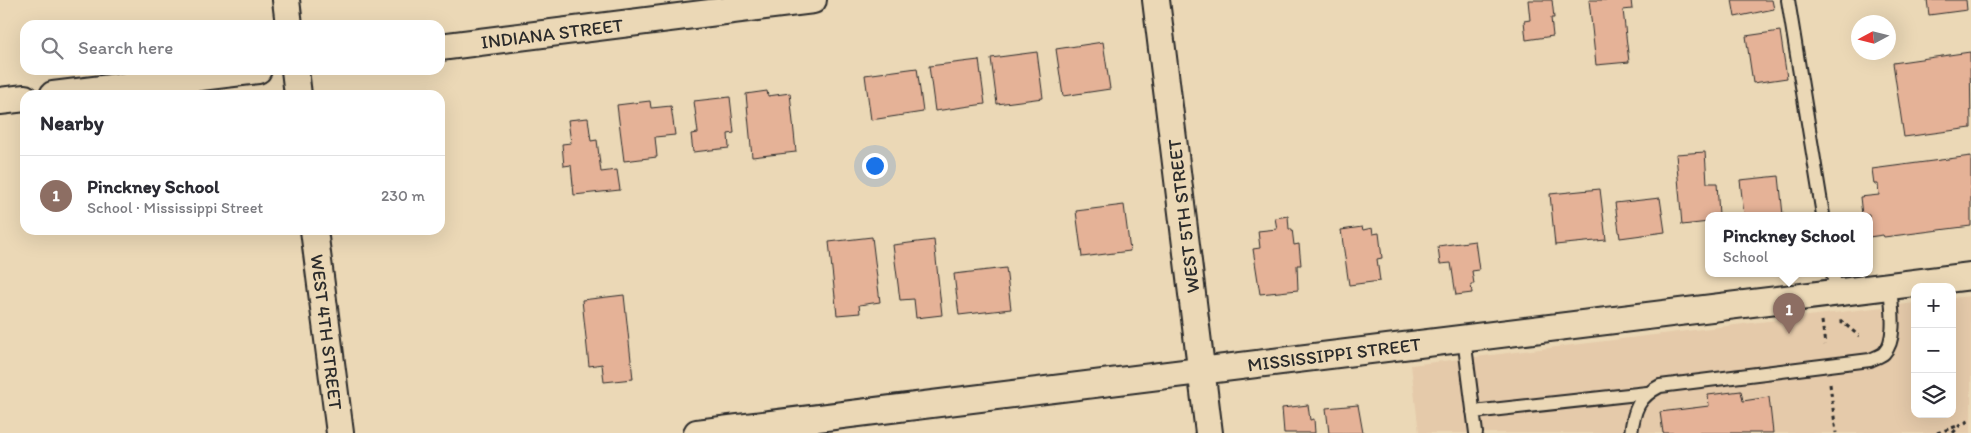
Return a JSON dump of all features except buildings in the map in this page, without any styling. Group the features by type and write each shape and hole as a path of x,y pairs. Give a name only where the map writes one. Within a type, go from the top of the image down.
{"street":[{"path":"286,0 288,20"},
{"name":"INDIANA STREET","path":"445,46 813,0"},
{"name":"WEST 5TH STREET","path":"1156,0 1209,433"},
{"path":"94,90 217,75"},
{"path":"296,75 297,90"},
{"path":"0,102 20,99"},
{"name":"WEST 4TH STREET","path":"315,235 340,433"},
{"name":"MISSISSIPPI STREET","path":"698,433 1971,276"}],"lane":[{"path":"1788,0 1823,212"},
{"path":"1473,412 1646,393 1660,386 1870,360 1884,353 1891,340 1893,318 1890,286"},
{"path":"1464,338 1476,433"},
{"path":"1631,433 1634,412 1646,393"}],"path":[{"path":"1834,294 1859,336"},
{"path":"1826,350 1822,317 1828,317"},
{"path":"1830,381 1836,433"},
{"path":"1938,433 1971,420"},
{"path":"1954,433 1960,425"}],"shaded area":[{"path":"1971,296 1971,433 1419,433 1411,365 1911,303 1911,418 1956,418 1956,298"}],"place":[{"name":"Pinckney School","path":"1789,334"}]}
